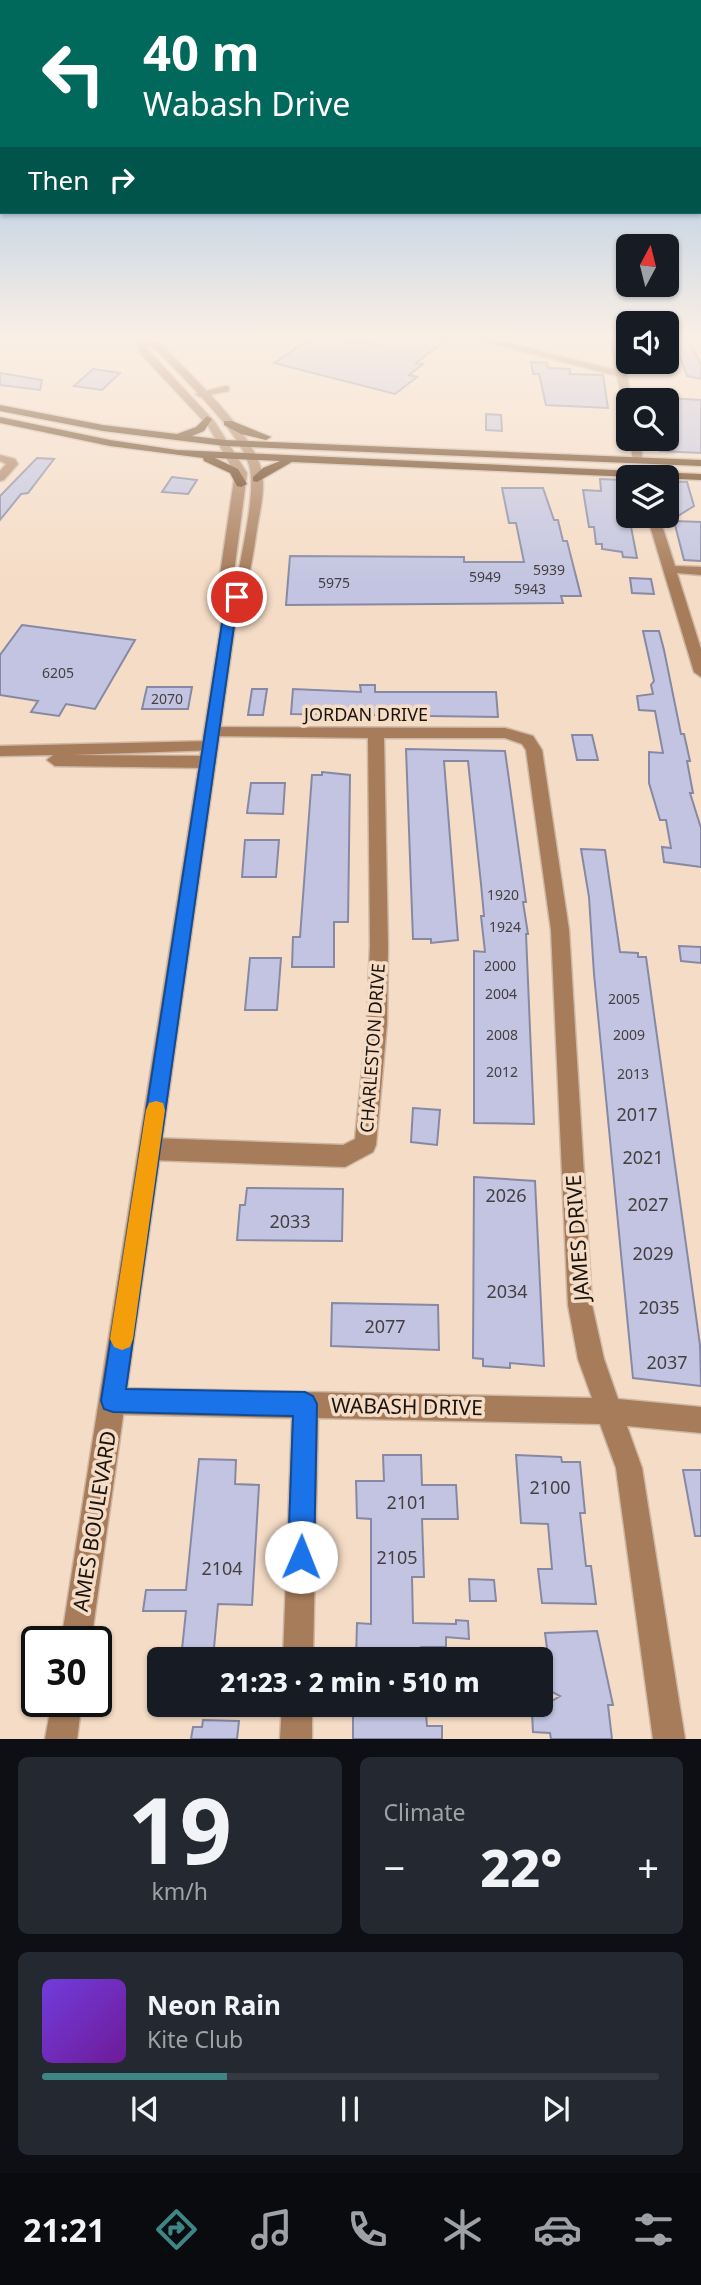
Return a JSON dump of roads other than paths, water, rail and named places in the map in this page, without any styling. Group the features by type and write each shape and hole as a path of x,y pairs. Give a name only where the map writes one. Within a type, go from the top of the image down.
{"main road":[{"path":"1,420 223,464 234,471 241,484"},
{"path":"66,420 130,432 225,443 701,463"},
{"path":"175,438 200,429 206,420"},
{"path":"228,423 253,434 314,446"},
{"path":"36,427 58,425 95,431 130,432"},
{"path":"365,461 434,460 453,452"},
{"path":"177,453 616,475"},
{"path":"471,467 471,460 474,458 528,460 561,457"},
{"path":"257,479 278,464 323,459"},
{"path":"679,477 701,477"}],"street":[{"name":"AMES BOULEVARD","path":"208,420 235,456 241,484 224,596 230,611"},
{"name":"AMES BOULEVARD","path":"78,1626 230,611 243,582 257,479 252,457 225,420"},
{"path":"637,451 639,461"},
{"path":"0,458 11,461 12,464 0,478"},
{"path":"656,528 701,672"},
{"path":"668,569 701,571"},
{"name":"JORDAN DRIVE","path":"0,751 32,752 54,760 376,733 505,733 519,736"},
{"name":"CHARLESTON DRIVE","path":"150,1149 345,1156 365,1145 377,1023 379,946 376,733"},
{"name":"JAMES DRIVE","path":"519,736 528,740 534,750 560,930 580,1305 591,1359 629,1468 669,1739"},
{"name":"WABASH DRIVE","path":"113,1401 610,1411 701,1420"},
{"path":"298,1647 305,1404"},
{"path":"61,1739 64,1717"},
{"path":"296,1739 297,1717"}]}
